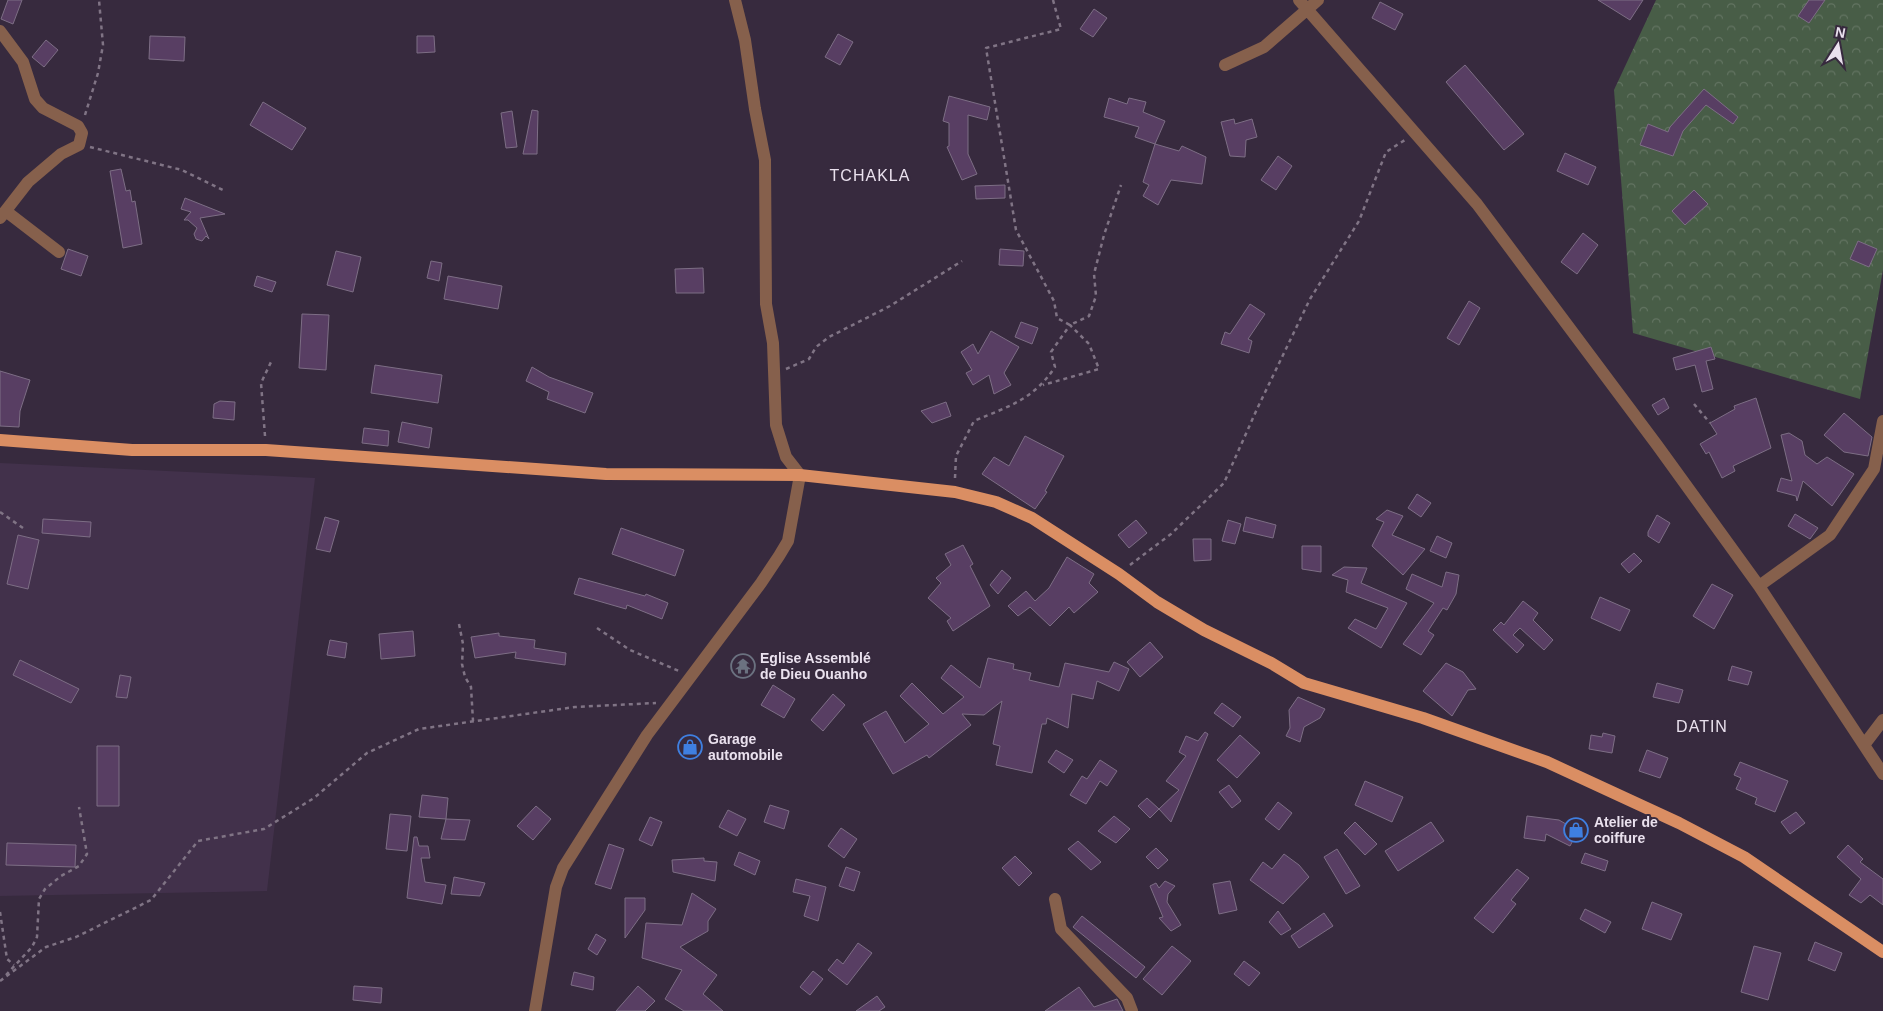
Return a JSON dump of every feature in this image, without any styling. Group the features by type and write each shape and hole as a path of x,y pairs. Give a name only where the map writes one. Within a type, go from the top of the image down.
{"main road":[{"path":"0,440 132,450 266,450 606,474 800,475 955,492 996,502 1032,518 1119,574 1157,602 1204,630 1271,662 1304,683 1423,718 1547,762 1678,823 1744,857 1883,952"}],"street":[{"path":"535,1011 556,887 563,868 647,735 762,584 788,541 800,475 786,457 776,425 775,375 766,304 766,160 755,109 745,40 735,0"},
{"path":"1225,65 1264,47 1303,5 1318,0"},
{"path":"1303,5 1417,132 1488,219 1658,445 1759,586 1883,774"},
{"path":"0,31 23,62 35,99 43,108 82,129 79,145 61,154 35,176 3,215 59,252"},
{"path":"1759,586 1830,535 1879,471 1883,421"},
{"path":"1864,745 1883,720"},
{"path":"1055,899 1061,929 1127,998 1132,1011"}],"path":[{"path":"82,129 101,56 102,29 99,0"},
{"path":"1043,385 1099,370 1089,344 1070,325 1057,318 1054,302 1016,230 986,48 1061,29 1053,0"},
{"path":"1119,574 1170,534 1224,483 1256,410 1310,299 1359,221 1386,152 1417,132"},
{"path":"79,145 182,170 223,190"},
{"path":"955,492 956,456 974,421 1018,403 1043,385 1055,367 1051,352 1070,325 1089,316 1096,296 1094,274 1104,235 1121,185"},
{"path":"775,375 809,358 816,347 829,337 890,306 962,261"},
{"path":"266,450 261,383 270,362"},
{"path":"1694,404 1710,423"},
{"path":"0,512 23,528"},
{"path":"459,624 463,644 462,664 465,677 471,687 473,721"},
{"path":"597,628 630,650 692,677"},
{"path":"3,978 46,947 76,937 150,900 198,841 264,829 314,798 366,753 419,730 575,707 672,702"},
{"path":"0,981 32,947 37,936 39,899 45,889 61,876 79,866 87,854 79,807"},
{"path":"0,912 7,959 14,965"}],"shaded area":[{"path":"0,463 315,478 267,891 0,896"}],"green space":[{"path":"1656,0 1883,0 1883,270 1860,399 1633,333 1614,90"}],"building":[{"path":"8,0 22,0 13,24 1,19"},
{"path":"1598,0 1643,0 1630,20"},
{"path":"1809,0 1825,0 1809,23 1798,16"},
{"path":"1380,2 1403,14 1395,30 1372,18"},
{"path":"1094,9 1107,18 1093,37 1080,29"},
{"path":"838,34 853,42 840,65 825,57"},
{"path":"150,36 185,37 184,61 149,59"},
{"path":"417,36 434,36 435,52 417,53"},
{"path":"46,40 58,50 44,67 32,57"},
{"path":"1465,65 1524,134 1504,150 1446,82"},
{"path":"1704,89 1738,117 1733,124 1706,105 1683,131 1673,156 1640,145 1648,124 1668,132 1670,127"},
{"path":"949,96 990,107 987,120 968,115 968,154 977,174 962,180 947,147 949,146 949,123 943,121"},
{"path":"1109,98 1127,104 1129,98 1146,102 1143,112 1165,121 1155,144 1135,137 1139,127 1104,117"},
{"path":"263,102 306,128 292,150 250,125"},
{"path":"532,110 538,111 537,154 523,154"},
{"path":"512,111 517,147 506,148 501,113"},
{"path":"1234,119 1235,124 1252,119 1257,137 1246,140 1245,157 1230,156 1221,122"},
{"path":"1155,144 1179,151 1182,146 1206,157 1202,184 1171,180 1158,205 1143,196 1149,185 1143,182"},
{"path":"1565,153 1596,167 1588,185 1557,171"},
{"path":"1278,156 1292,166 1276,190 1261,180"},
{"path":"121,169 126,191 130,190 132,202 135,201 142,244 123,248 110,171"},
{"path":"1005,185 1005,198 976,199 975,186"},
{"path":"1694,190 1708,204 1685,225 1672,211"},
{"path":"185,198 225,214 200,218 209,239 206,236 202,241 196,239 194,234 197,228 188,220 184,220 191,212 181,209"},
{"path":"1583,233 1598,245 1577,274 1561,262"},
{"path":"1858,241 1877,249 1869,267 1850,259"},
{"path":"68,249 88,256 81,276 61,269"},
{"path":"1000,249 1024,251 1023,266 999,265"},
{"path":"336,251 361,257 353,292 327,285"},
{"path":"431,261 442,263 439,281 427,278"},
{"path":"703,268 704,293 676,293 675,269"},
{"path":"257,276 276,282 272,292 254,286"},
{"path":"448,276 502,286 498,309 444,299"},
{"path":"1469,301 1480,308 1459,345 1447,338"},
{"path":"1250,304 1265,314 1248,339 1252,341 1249,353 1221,344 1225,332 1230,334"},
{"path":"302,314 329,315 326,370 299,368"},
{"path":"1021,322 1038,328 1032,344 1015,337"},
{"path":"991,331 1019,347 1004,373 1011,385 994,394 989,375 973,385 966,373 972,370 961,352 973,344 978,354"},
{"path":"1711,347 1715,359 1706,361 1713,389 1702,392 1695,365 1676,370 1673,358"},
{"path":"375,365 442,375 438,403 371,393"},
{"path":"532,367 549,377 593,393 585,413 547,399 549,392 526,381"},
{"path":"0,371 30,380 20,411 19,427 0,426"},
{"path":"1664,398 1669,408 1658,415 1652,405"},
{"path":"1756,398 1771,448 1733,466 1735,471 1722,478 1709,452 1706,454 1700,444 1717,434 1710,423 1735,409 1734,406"},
{"path":"220,401 235,402 234,420 213,418 214,404"},
{"path":"946,402 951,416 932,423 921,411"},
{"path":"1844,413 1872,437 1868,456 1844,452 1824,435"},
{"path":"402,422 432,428 429,448 398,442"},
{"path":"364,428 389,431 388,446 362,443"},
{"path":"1789,433 1802,441 1805,455 1817,464 1827,457 1854,474 1832,506 1803,481 1797,501 1796,496 1777,491 1781,478 1792,481 1781,435"},
{"path":"1025,436 1064,456 1045,491 1047,492 1035,509 982,474 994,457 1009,466"},
{"path":"1417,494 1431,503 1421,517 1408,508"},
{"path":"1387,510 1403,516 1392,535 1425,549 1403,575 1372,546 1384,522 1376,519"},
{"path":"1795,514 1818,528 1810,539 1788,526"},
{"path":"1657,515 1670,523 1659,543 1648,536 1648,532"},
{"path":"325,517 339,521 330,552 316,549"},
{"path":"1246,517 1276,525 1273,538 1243,531"},
{"path":"43,519 91,522 90,537 42,533"},
{"path":"1136,520 1147,533 1129,548 1118,535"},
{"path":"1228,520 1241,524 1235,544 1222,541"},
{"path":"621,528 684,550 675,576 612,554"},
{"path":"18,535 39,540 28,589 7,584"},
{"path":"1437,536 1452,543 1446,558 1430,551"},
{"path":"1193,539 1211,539 1211,560 1194,561"},
{"path":"963,545 973,564 970,566 990,606 953,631 947,621 951,618 928,598 941,583 936,578 951,565 945,554"},
{"path":"1302,546 1321,546 1321,572 1302,569"},
{"path":"1634,553 1642,561 1629,573 1621,564"},
{"path":"1067,557 1094,574 1089,583 1098,592 1074,613 1069,607 1050,626 1030,607 1018,616 1008,606 1026,591 1035,601 1049,588"},
{"path":"1344,567 1367,568 1361,583 1407,603 1381,648 1348,628 1355,619 1376,629 1388,608 1346,592 1348,580 1332,575"},
{"path":"1002,570 1011,578 998,594 990,585"},
{"path":"1446,572 1459,575 1456,594 1447,610 1443,608 1428,631 1434,635 1421,655 1403,644 1434,603 1406,589 1412,574 1442,587"},
{"path":"579,578 645,596 646,594 668,603 662,619 627,605 626,609 574,594"},
{"path":"1712,584 1733,595 1714,629 1693,616"},
{"path":"1600,597 1630,610 1620,631 1591,618"},
{"path":"1523,601 1538,613 1533,620 1553,640 1544,650 1520,628 1513,635 1524,645 1517,653 1493,630 1501,622 1504,625"},
{"path":"413,631 415,656 381,659 379,634"},
{"path":"499,633 499,636 535,640 534,648 566,653 565,665 515,658 516,652 475,658 471,637"},
{"path":"330,640 347,643 345,658 327,655"},
{"path":"1150,642 1163,657 1140,677 1127,662"},
{"path":"988,658 1014,664 1013,669 1031,673 1029,680 1059,687 1065,663 1109,672 1114,662 1129,669 1119,691 1097,681 1093,699 1072,694 1068,728 1047,718 1046,724 1042,724 1032,773 996,765 1000,746 993,744 1002,701 984,715 962,714 971,725 929,758 927,755 893,774 863,724 886,711 905,743 929,724 900,696 912,683 943,714 964,697 941,678 951,665 980,688"},
{"path":"20,660 79,689 71,703 13,675"},
{"path":"1446,663 1463,672 1476,689 1468,690 1452,716 1423,691"},
{"path":"1732,666 1752,672 1748,685 1728,680"},
{"path":"120,675 131,677 127,698 116,697"},
{"path":"1657,683 1683,690 1679,703 1653,697"},
{"path":"773,685 795,699 784,718 761,705"},
{"path":"833,694 845,705 823,731 811,720"},
{"path":"1298,697 1325,709 1320,718 1304,727 1300,742 1286,736 1290,728 1289,710"},
{"path":"1222,703 1241,717 1233,727 1214,713"},
{"path":"1205,732 1208,734 1171,822 1159,809 1179,790 1166,781 1186,756 1179,752 1186,736 1198,741"},
{"path":"1603,733 1615,736 1612,753 1589,749 1591,735 1602,737"},
{"path":"1240,735 1260,753 1237,778 1217,760"},
{"path":"97,746 119,746 119,806 97,806"},
{"path":"1056,750 1073,760 1064,773 1048,762"},
{"path":"1647,750 1668,758 1660,778 1639,771"},
{"path":"1100,760 1117,771 1107,786 1100,781 1086,804 1070,795 1082,776 1087,779"},
{"path":"1740,762 1788,781 1775,812 1755,804 1757,798 1736,789 1741,778 1734,775"},
{"path":"1365,781 1403,797 1392,822 1355,805"},
{"path":"1229,785 1241,801 1232,808 1219,792"},
{"path":"422,795 448,798 446,819 419,817"},
{"path":"1147,798 1159,809 1150,818 1138,806"},
{"path":"1278,802 1292,813 1279,830 1265,819"},
{"path":"770,805 789,811 784,829 764,822"},
{"path":"536,806 551,819 533,840 517,826"},
{"path":"728,810 746,819 737,836 719,827"},
{"path":"1796,812 1805,823 1790,834 1781,822"},
{"path":"390,814 411,816 407,851 386,849"},
{"path":"1114,816 1130,829 1116,843 1098,831"},
{"path":"1527,816 1559,820 1578,831 1570,846 1546,834 1545,841 1524,838"},
{"path":"650,817 662,822 652,846 639,840"},
{"path":"446,819 470,820 465,840 441,839"},
{"path":"1355,822 1377,844 1365,855 1344,833"},
{"path":"1431,822 1444,841 1398,871 1385,851"},
{"path":"841,828 857,839 844,858 828,846"},
{"path":"414,837 417,837 419,846 428,846 430,858 421,858 425,882 446,885 442,904 407,898"},
{"path":"1078,841 1101,862 1091,870 1068,849"},
{"path":"7,843 76,845 75,867 6,865"},
{"path":"609,844 624,849 611,889 595,884"},
{"path":"1848,845 1863,859 1860,862 1883,879 1883,905 1870,895 1861,903 1849,895 1861,879 1837,857"},
{"path":"1156,848 1168,860 1158,869 1146,857"},
{"path":"1337,849 1360,886 1346,894 1324,857"},
{"path":"739,852 760,861 755,875 734,865"},
{"path":"1585,853 1608,861 1605,871 1581,863"},
{"path":"1284,854 1299,865 1309,877 1283,904 1250,880 1263,862 1272,869"},
{"path":"1015,856 1032,873 1019,886 1002,868"},
{"path":"704,858 704,861 717,862 715,881 673,872 672,860"},
{"path":"846,867 860,872 854,891 839,886"},
{"path":"1517,869 1529,878 1511,900 1516,904 1493,933 1474,918"},
{"path":"454,877 485,883 480,896 451,894"},
{"path":"796,879 826,887 818,921 804,916 810,896 793,892"},
{"path":"1165,881 1175,886 1168,894 1167,902 1181,925 1171,931 1159,918 1163,917 1150,886 1156,883 1159,888"},
{"path":"1230,881 1237,910 1219,914 1213,884"},
{"path":"692,893 716,909 708,921 708,931 680,947 717,975 703,994 723,1011 684,1011 665,999 682,970 642,958 646,923 682,925"},
{"path":"625,898 645,898 645,910 625,938"},
{"path":"1652,902 1682,914 1671,940 1642,929"},
{"path":"1585,909 1611,922 1605,933 1580,919"},
{"path":"1278,911 1291,929 1281,935 1269,922"},
{"path":"1324,913 1333,926 1299,948 1291,936"},
{"path":"1082,916 1145,967 1136,978 1073,927"},
{"path":"596,934 606,940 597,955 588,949"},
{"path":"1815,942 1842,953 1835,971 1808,960"},
{"path":"858,943 872,953 847,985 828,970 837,959 843,964"},
{"path":"1172,946 1191,961 1162,995 1143,979"},
{"path":"1754,946 1781,953 1768,1000 1741,992"},
{"path":"1244,961 1260,973 1249,986 1234,974"},
{"path":"813,971 823,979 810,995 800,987"},
{"path":"574,972 594,977 593,990 571,985"},
{"path":"354,986 382,988 381,1003 353,1000"},
{"path":"638,986 655,1001 645,1011 616,1011"},
{"path":"1079,987 1094,1007 1117,999 1123,1011 1045,1011"},
{"path":"877,996 885,1007 879,1011 856,1011"}],"place":[{"name":"Eglise Assemblé de Dieu Ouanho","path":"743,666"},
{"name":"Garage automobile","path":"690,747"},
{"name":"Atelier de coiffure","path":"1576,830"}],"district":[{"name":"TCHAKLA","path":"870,175"},
{"name":"DATIN","path":"1702,726"}]}
